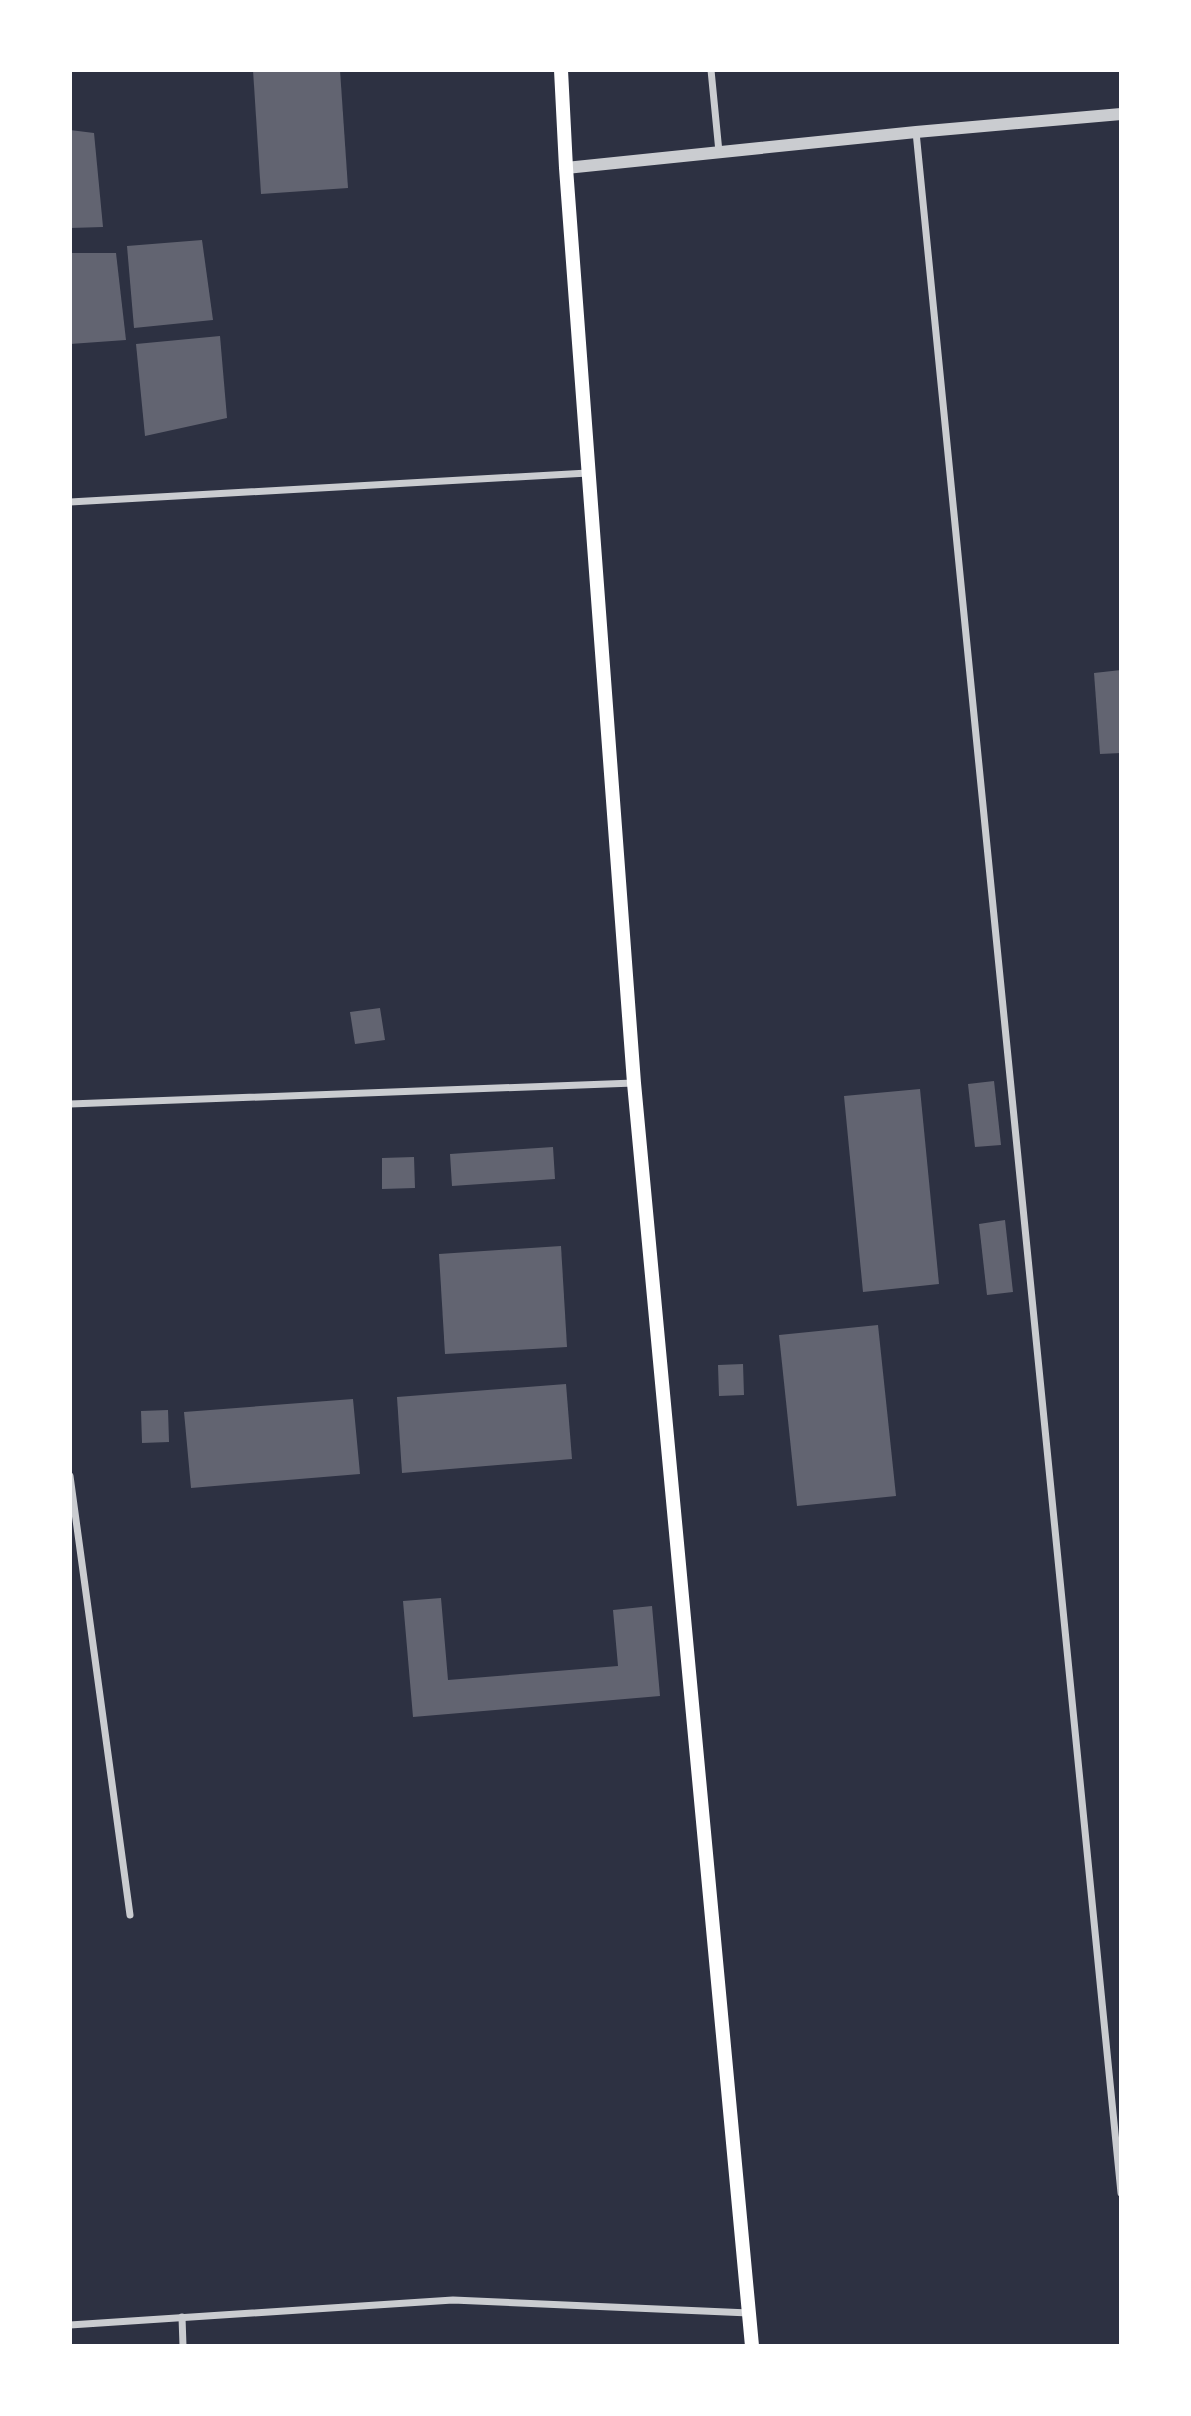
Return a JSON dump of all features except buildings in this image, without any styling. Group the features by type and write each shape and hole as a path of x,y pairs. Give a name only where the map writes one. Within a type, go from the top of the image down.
{"main road":[{"path":"561,70 634,1083 752,2346"}],"street":[{"path":"711,70 719,152"},
{"path":"566,168 1121,114"},
{"path":"916,132 1121,2193"},
{"path":"70,502 588,473"},
{"path":"70,1104 634,1083"},
{"path":"70,1476 130,1915"},
{"path":"70,2325 453,2300 749,2313"},
{"path":"182,2317 183,2346"}]}
